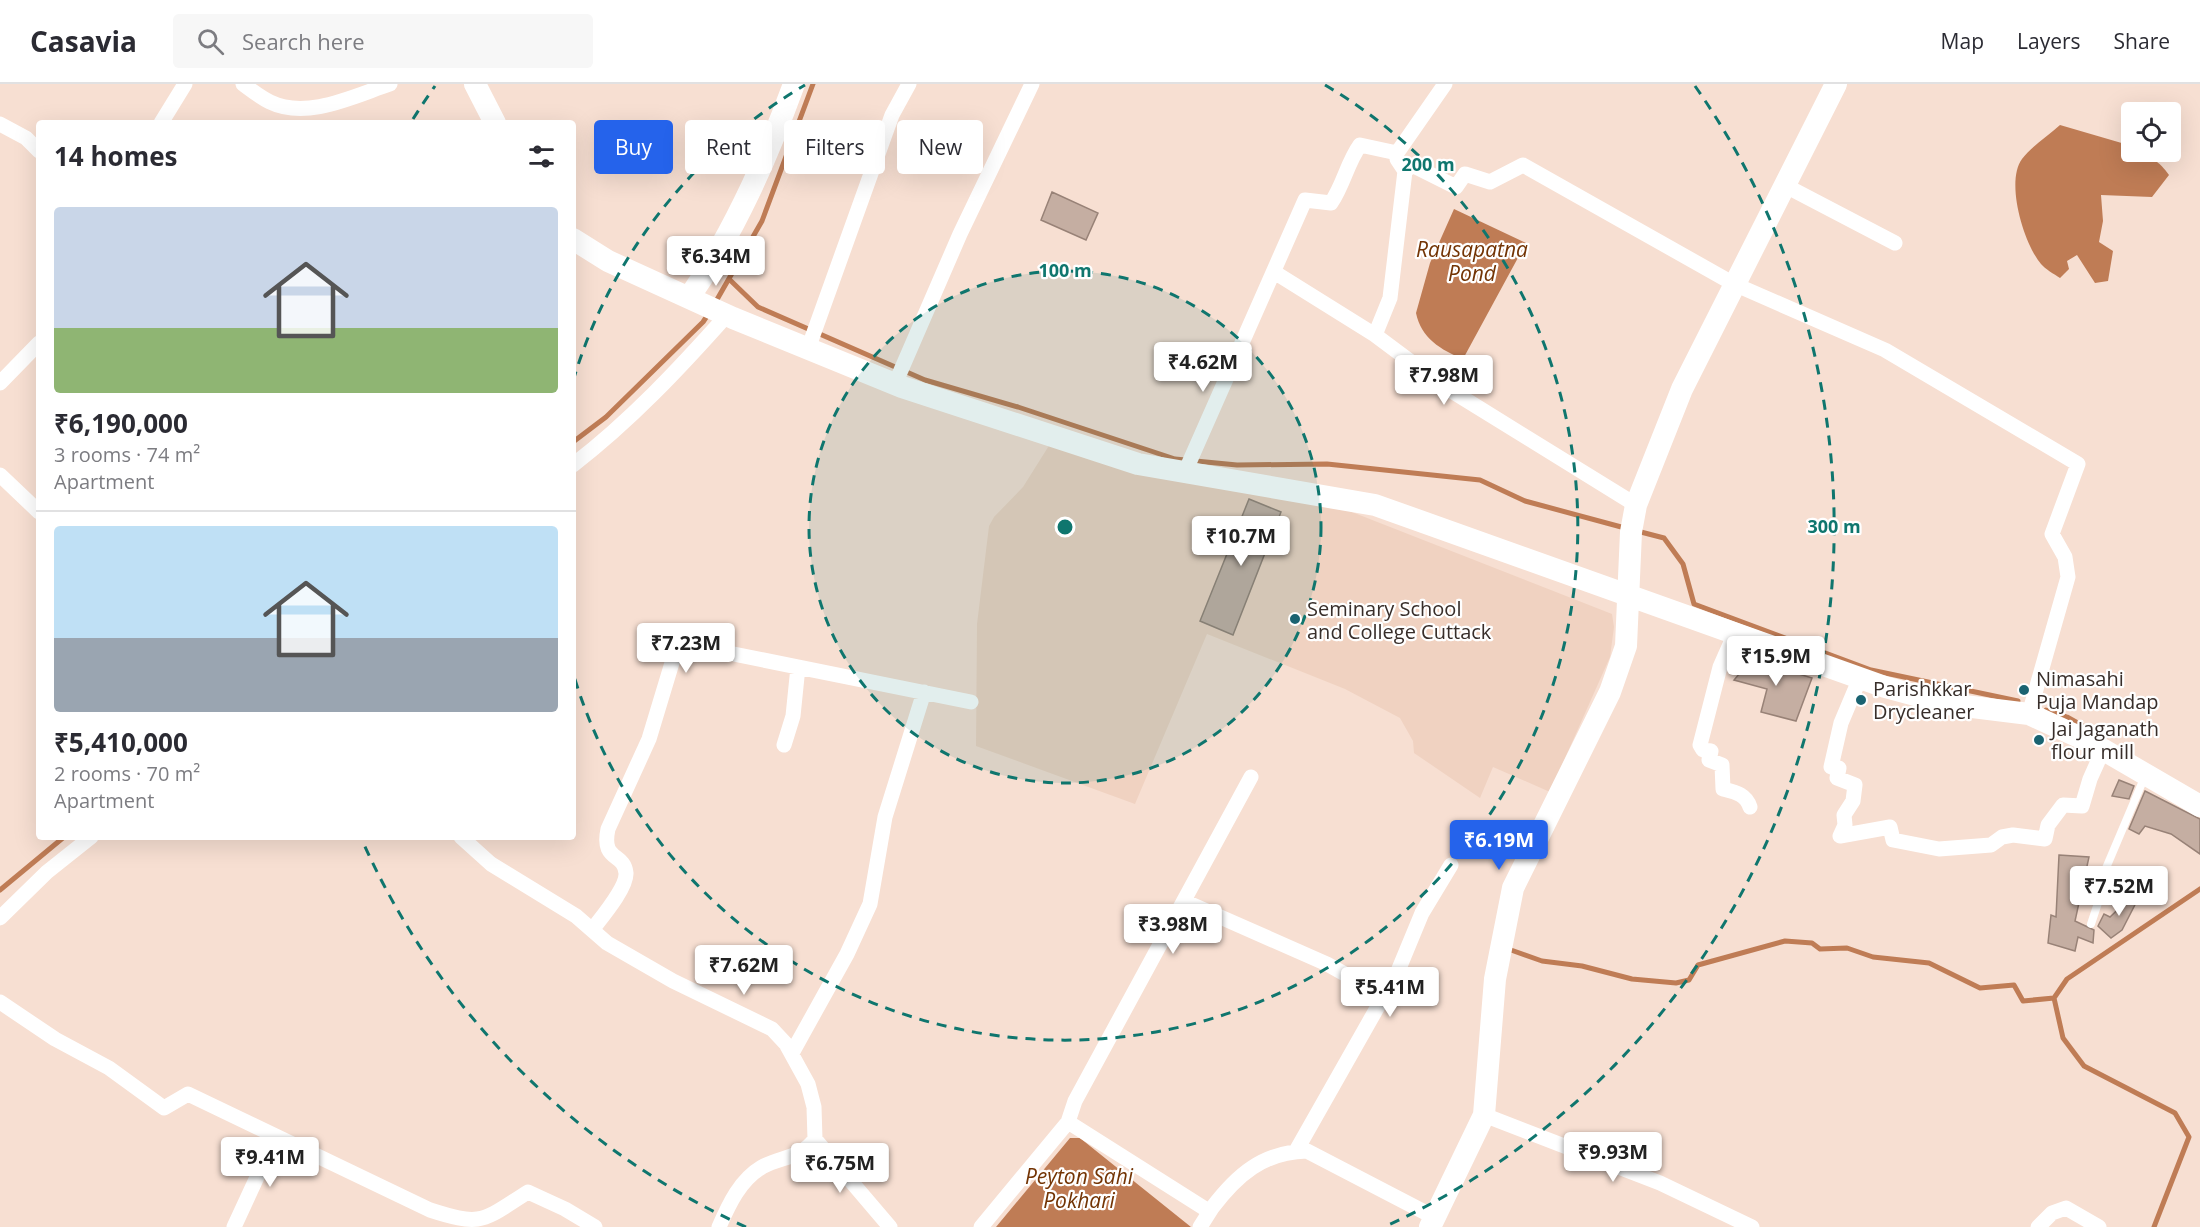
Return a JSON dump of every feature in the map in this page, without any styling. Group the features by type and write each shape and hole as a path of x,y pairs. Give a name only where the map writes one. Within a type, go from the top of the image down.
{"street":[{"path":"163,120 185,84"},
{"path":"243,84 271,103 298,109 331,105 390,84"},
{"path":"475,84 493,120"},
{"path":"691,297 712,264 761,167 794,84"},
{"path":"808,349 891,115 909,84"},
{"path":"895,384 960,234 1032,84"},
{"path":"1375,335 1390,298 1405,171 1397,159 1397,153 1445,84"},
{"path":"1200,1227 1233,1181 1254,1165 1296,1151 1307,1151 1432,1222 1484,1115 1495,979 1513,888 1610,692 1626,646 1634,520 1682,389 1836,84"},
{"path":"0,124 26,138 36,148"},
{"path":"1185,472 1305,200 1330,203 1345,179 1351,159 1360,145 1397,153"},
{"path":"1405,171 1412,166 1416,167 1456,187 1465,174 1490,182 1523,165 1734,284 1885,350 2078,464 2052,534 2065,557 2068,577 2029,714"},
{"path":"1784,185 1895,243"},
{"path":"576,241 608,261 724,313 895,384 1138,464 1375,505 1860,678 1948,704 2029,714 2103,750 2200,806"},
{"path":"1274,272 1375,335 1634,520"},
{"path":"576,463 611,435 642,405 724,313"},
{"path":"0,382 36,347"},
{"path":"0,475 36,509"},
{"path":"1736,633 1719,666 1701,745 1703,750 1711,751 1709,760 1722,765 1723,789 1739,793 1748,800 1750,807"},
{"path":"592,930 622,887 626,874 623,865 607,850 605,843 608,829 649,739 675,653 680,647 689,645 971,702"},
{"path":"784,745 793,716 798,667"},
{"path":"1860,678 1841,723 1831,767 1839,768 1837,778 1855,785 1853,801 1844,815 1845,825 1840,836 1890,828 1893,840 1940,849 1991,845 2002,837 2013,835 2045,839 2048,825 2063,805 2082,806 2090,779 2103,750"},
{"path":"792,1053 847,954 870,903 885,817 924,692"},
{"path":"981,1227 1068,1122 1075,1101 1251,777"},
{"path":"0,918 47,873 88,840"},
{"path":"464,840 491,864 544,894 607,944 640,964 772,1029 792,1053 808,1084 814,1107 815,1139 807,1150 762,1167 742,1184 729,1202 719,1227"},
{"path":"1296,1151 1398,971 1422,913 1451,865"},
{"path":"1184,901 1327,964 1384,996"},
{"path":"0,1002 56,1039 109,1068 164,1108 188,1094 430,1210 463,1221 485,1219 528,1192 565,1209 595,1227"},
{"path":"1484,1115 1660,1184 1752,1227"},
{"path":"1068,1122 1207,1210 1212,1208"},
{"path":"234,1227 276,1136"},
{"path":"815,1139 890,1227"},
{"path":"2038,1227 2052,1213 2066,1208 2099,1227"}],"lane":[{"path":"2091,924 2098,903 2098,887 2146,774"}],"shaded area":[{"name":"Seminary School and College Cuttack","path":"1050,444 1334,505 1612,614 1614,627 1610,657 1550,792 1493,767 1480,798 1414,753 1413,741 1400,718 1345,689 1207,634 1135,804 976,746 977,624 989,526 994,517 1023,487"}],"water":[{"path":"2060,125 2121,143 2121,162 2157,162 2169,175 2152,197 2101,195 2103,221 2099,242 2113,251 2108,281 2095,283 2077,255 2067,261 2069,269 2060,278 2041,264 2028,242 2019,213 2015,182 2017,169 2022,159"},
{"name":"Rausapatna Pond","path":"1454,209 1526,243 1463,359 1433,342 1422,329 1416,313 1430,263"},
{"name":"Peyton Sahi Pokhari","path":"1070,1138 1080,1138 1191,1227 996,1227"}],"building":[{"path":"1052,192 1098,213 1086,240 1041,220"},
{"path":"1249,499 1281,512 1233,635 1200,621"},
{"path":"1747,652 1770,665 1812,678 1796,721 1761,712 1767,689 1734,680 1745,667"},
{"path":"2119,780 2134,786 2129,799 2112,796"},
{"path":"2145,791 2200,819 2200,854 2171,834 2145,826 2139,834 2129,829"},
{"path":"2059,855 2089,857 2075,921 2094,930 2093,943 2078,937 2075,951 2048,943 2051,915 2056,917"},
{"path":"2139,889 2142,891 2122,930 2111,938 2098,926 2104,914 2110,917"}],"waterway":[{"path":"715,303 762,221 813,84"},
{"path":"730,280 758,307 925,380 1018,407 1175,459 1237,465 1327,464 1480,480 1525,501 1625,528"},
{"path":"576,440 606,417 703,322 709,313"},
{"path":"1637,531 1664,538 1683,564 1694,604 1871,670 2018,701"},
{"path":"2046,710 2067,717 2092,731"},
{"path":"0,890 60,840"},
{"path":"2154,1227 2189,1137 2175,1113 2084,1066 2063,1038 2054,998 2067,979 2200,889"},
{"path":"1511,950 1542,961 1582,966 1632,979 1676,983 1689,980 1698,965 1785,941 1812,943 1820,949 1847,948 1873,957 1929,963 1980,988 2014,985 2023,1001 2054,998"}],"place":[{"name":"Seminary School and College Cuttack","path":"1295,619"},
{"name":"Nimasahi Puja Mandap","path":"2024,690"},
{"name":"Parishkkar Drycleaner","path":"1861,700"},
{"name":"Jai Jaganath flour mill","path":"2039,740"}]}
